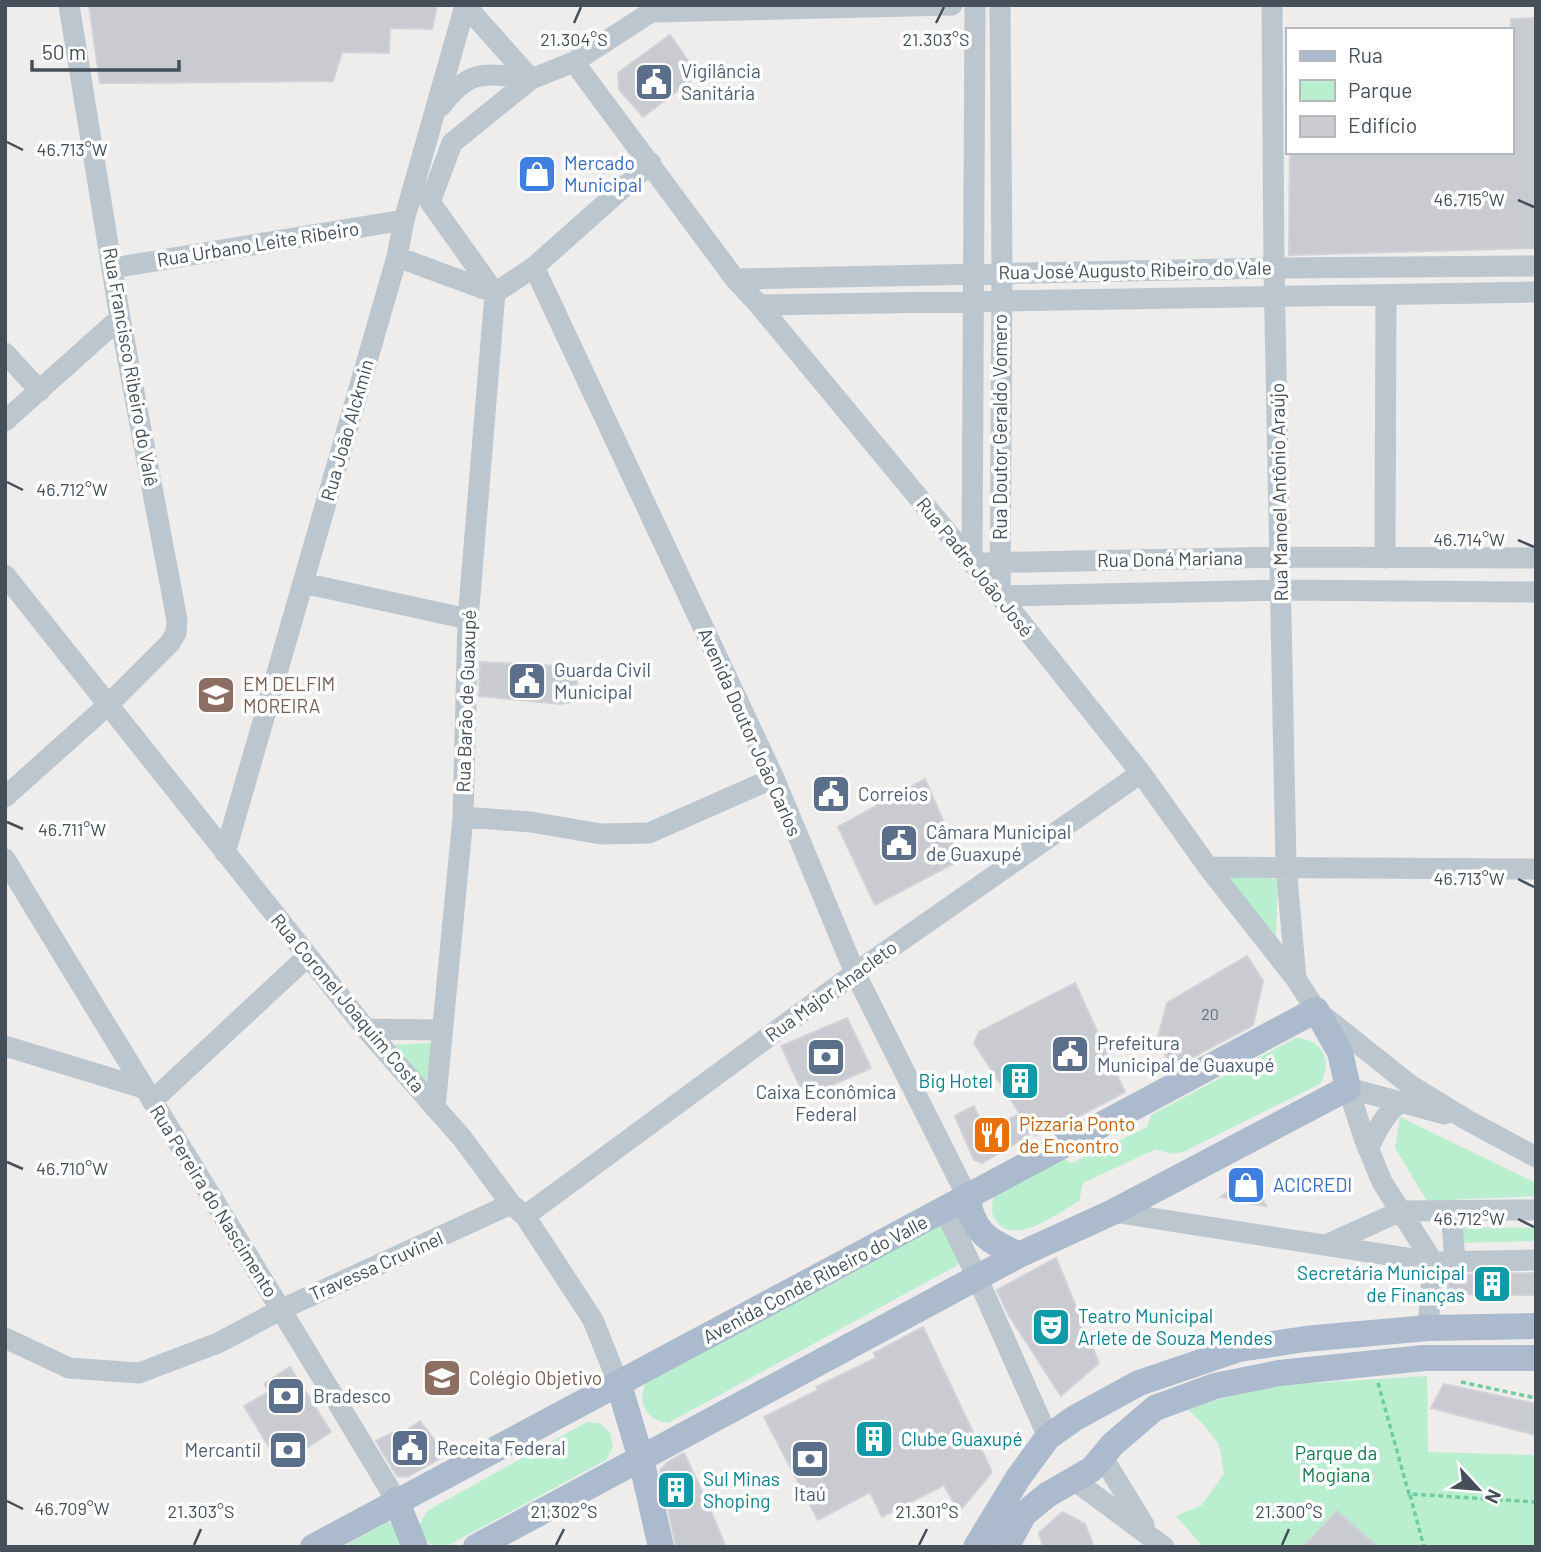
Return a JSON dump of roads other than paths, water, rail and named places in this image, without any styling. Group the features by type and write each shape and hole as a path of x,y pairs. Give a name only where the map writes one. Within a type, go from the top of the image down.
{"main road":[{"name":"Avenida Conde Ribeiro do Valle","path":"313,1547 396,1500 619,1385 1316,1010"},
{"name":"Rua Padre João José","path":"1316,1010 1340,1052 1348,1088"},
{"path":"476,1547 977,1277 1113,1212 1348,1088"},
{"path":"967,1196 970,1213 977,1228 992,1243 1019,1255"},
{"path":"976,1547 1018,1478 1046,1440 1075,1418 1139,1382 1239,1349 1305,1339 1428,1328 1536,1326"},
{"path":"1428,1328 1435,1358"},
{"path":"1006,1547 1024,1514 1047,1495 1092,1469 1113,1444 1155,1408 1215,1386 1279,1373 1435,1358 1536,1358"},
{"name":"Rua Coronel Joaquim Costa","path":"619,1385 641,1459 661,1547"},
{"path":"1075,1418 1090,1422 1102,1432 1105,1442 1103,1458"},
{"path":"1046,1440 1054,1468 1074,1480"},
{"name":"Rua Pereira do Nascimento","path":"396,1500 415,1547"}],"street":[{"name":"Rua Francisco Ribeiro do Valê","path":"5,797 109,704 170,643 176,633 177,620 120,318 69,5"},
{"path":"495,293 430,202 452,143 531,79 574,62 658,9 952,5"},
{"name":"Rua Doutor Geraldo Vomero","path":"972,563 975,5"},
{"name":"Rua Doutor Geraldo Vomero","path":"1000,5 1000,596"},
{"name":"Rua Manoel Antônio Araújo","path":"1272,5 1273,268 1286,866 1296,979"},
{"path":"465,6 531,79"},
{"name":"Rua João Alckmin","path":"225,853 397,257 404,220 465,6"},
{"name":"Rua Padre João José","path":"574,62 735,279 1000,596 1140,773 1208,867 1296,979 1316,1010"},
{"path":"435,114 456,87 473,76 496,75 531,79"},
{"path":"495,293 534,267 651,163"},
{"name":"Rua Urbano Leite Ribeiro","path":"113,268 404,220"},
{"path":"397,257 495,293"},
{"name":"Rua José Augusto Ribeiro do Vale","path":"735,279 1273,268 1536,266"},
{"name":"Avenida Doutor João Carlos","path":"534,267 774,778 855,973 967,1196"},
{"name":"Rua José Augusto Ribeiro do Vale","path":"759,305 1536,292"},
{"name":"Rua Barão de Guaxupé","path":"435,1108 463,817 468,619 495,293"},
{"path":"1385,558 1386,296"},
{"path":"5,421 120,318"},
{"path":"5,353 40,391"},
{"name":"Rua Doná Mariana","path":"972,563 1280,558 1536,558"},
{"name":"Rua Coronel Joaquim Costa","path":"5,575 366,1029 462,1138 518,1210 593,1320 619,1385"},
{"path":"303,583 468,619"},
{"name":"Rua Doná Mariana","path":"1000,596 1281,590 1536,592"},
{"name":"Rua Major Anacleto","path":"518,1210 1140,773"},
{"path":"463,817 531,822 601,834 649,833 774,778"},
{"name":"Rua Pereira do Nascimento","path":"5,859 147,1094 282,1309 396,1500"},
{"path":"1208,867 1536,869"},
{"path":"5,1046 147,1094 308,956"},
{"path":"1316,1010 1410,1085 1467,1120 1536,1157"},
{"path":"366,1029 442,1030"},
{"path":"1348,1088 1467,1120"},
{"path":"1348,1088 1381,1182 1433,1262 1428,1328"},
{"path":"1368,1149 1378,1126 1399,1102"},
{"path":"944,1209 977,1277 1046,1440"},
{"name":"Travessa Cruvinel","path":"5,1338 69,1368 139,1373 218,1343 282,1309 518,1210"},
{"path":"1328,1244 1401,1211 1536,1210"},
{"path":"1451,1211 1455,1261"},
{"path":"1113,1212 1433,1262 1536,1260"},
{"path":"1103,1458 1158,1541"},
{"path":"1074,1480 1158,1541"}],"place":[{"name":"Vigilância Sanitária","path":"654,82"},
{"name":"Mercado Municipal","path":"537,174"},
{"name":"Guarda Civil Municipal","path":"527,681"},
{"name":"EM DELFIM MOREIRA","path":"216,695"},
{"name":"Correios","path":"831,794"},
{"name":"Câmara Municipal de Guaxupé","path":"899,843"},
{"name":"Prefeitura Municipal de Guaxupé","path":"1070,1054"},
{"name":"Caixa Econômica Federal","path":"826,1057"},
{"name":"Big Hotel","path":"1020,1081"},
{"name":"Pizzaria Ponto de Encontro","path":"992,1135"},
{"name":"ACICREDI","path":"1246,1185"},
{"name":"Secretária Municipal de Finanças","path":"1492,1284"},
{"name":"Teatro Municipal Arlete de Souza Mendes","path":"1051,1327"},
{"name":"Colégio Objetivo","path":"442,1378"},
{"name":"Bradesco","path":"286,1396"},
{"name":"Clube Guaxupé","path":"874,1439"},
{"name":"Receita Federal","path":"410,1448"},
{"name":"Mercantil","path":"288,1450"},
{"name":"Itaú","path":"810,1459"},
{"name":"Sul Minas Shoping","path":"676,1490"}],"park label":[{"name":"Parque da Mogiana","path":"1336,1464"}]}
